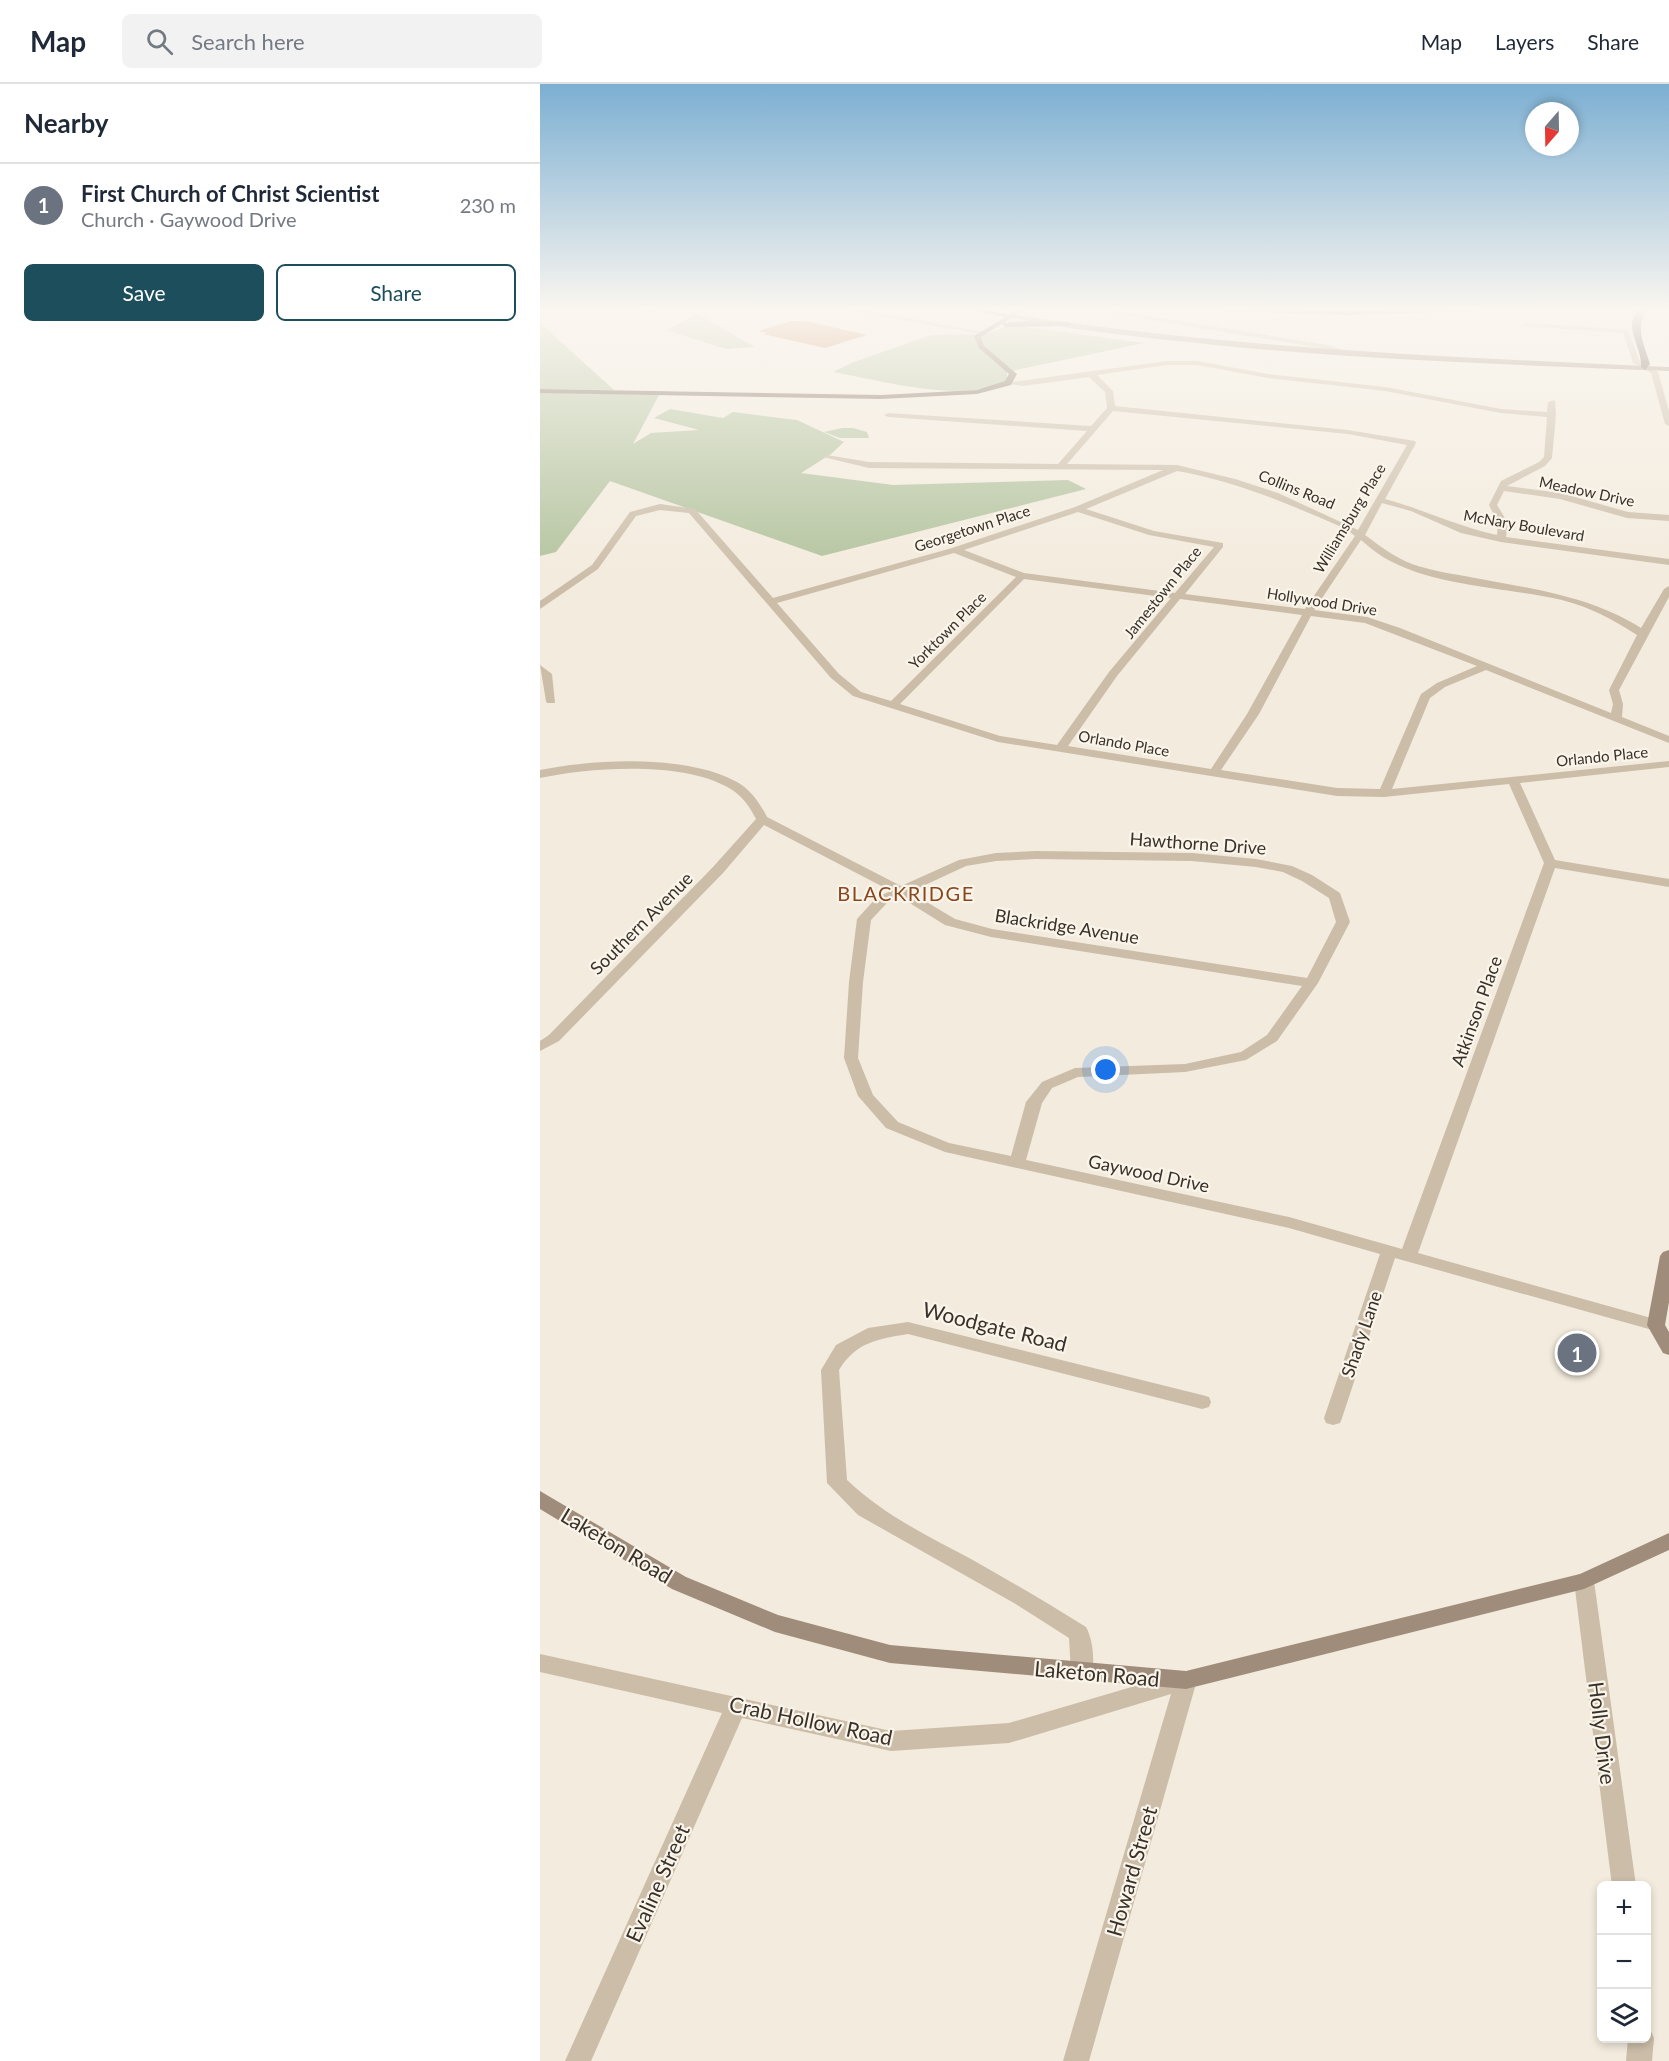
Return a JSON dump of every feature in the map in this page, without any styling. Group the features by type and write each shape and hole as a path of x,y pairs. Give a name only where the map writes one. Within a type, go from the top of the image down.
{"main road":[{"path":"1669,1256 1656,1325 1669,1348"},
{"name":"Laketon Road","path":"540,1499 679,1582 775,1623 890,1654 1186,1680 1584,1581 1669,1541"}],"street":[{"path":"1062,465 1112,408 1110,399"},
{"path":"1439,399 1501,411 1552,416"},
{"path":"1662,399 1669,424"},
{"path":"1501,539 1503,523 1493,505 1504,483 1542,464 1548,458 1552,402"},
{"name":"Williamsburg Place","path":"1112,408 1348,432 1412,443 1360,535 1308,612 1253,714 1213,774"},
{"path":"888,415 1094,429"},
{"name":"Collins Road","path":"827,457 869,465 1062,465 1177,468 1232,481 1275,495 1349,527 1386,555 1409,566 1442,575 1566,598 1614,615 1643,634"},
{"name":"Georgetown Place","path":"772,601 955,550 1078,509 1177,468"},
{"name":"Meadow Drive","path":"1500,488 1561,496 1627,514 1669,518"},
{"name":"McNary Boulevard","path":"1379,500 1414,509 1464,531 1501,539 1669,562"},
{"name":"Orlando Place","path":"540,606 595,567 633,514 660,507 692,511 835,676 857,694 998,739 1337,792 1384,793 1669,764"},
{"name":"Jamestown Place","path":"1061,748 1113,674 1220,545 1152,533 1078,509"},
{"name":"Hollywood Drive","path":"955,550 1022,576 1367,620 1616,717 1669,740"},
{"name":"Yorktown Place","path":"892,706 1022,576"},
{"path":"1616,717 1618,704 1614,690 1669,589"},
{"path":"1384,793 1425,696 1441,685 1487,666"},
{"path":"540,668 547,674 551,701"},
{"name":"Blackridge Avenue","path":"540,774 624,765 684,769 719,778 750,797 762,819 900,891 950,922 991,933 1311,983"},
{"path":"1513,780 1550,863 1669,883"},
{"name":"Southern Avenue","path":"540,1047 554,1038 718,870 762,819"},
{"name":"Hawthorne Drive","path":"900,891 963,863 996,857 1036,855 1192,857 1256,863 1287,869 1307,878 1335,896 1342,922 1311,983 1272,1038 1246,1056 1185,1068 1075,1073 1047,1085 1034,1102 1017,1163"},
{"name":"Atkinson Place","path":"1408,1256 1550,863"},
{"name":"Gaywood Drive","path":"900,891 882,900 864,919 850,1058 866,1096 892,1125 945,1147 1289,1223 1408,1256 1493,1288 1656,1325"},
{"name":"Shady Lane","path":"1333,1418 1389,1251"},
{"name":"Woodgate Road","path":"1082,1672 1079,1633 1021,1597 894,1527 865,1509 837,1483 830,1370 842,1350 874,1333 908,1328 1202,1402"},
{"name":"Holly Drive","path":"1584,1581 1623,1881"},
{"name":"Crab Hollow Road","path":"540,1663 891,1741 1009,1733 1186,1680"},
{"name":"Howard Street","path":"1076,2061 1186,1680"},
{"name":"Evaline Street","path":"578,2061 737,1705"},
{"path":"1639,2061 1641,2043"}],"green space":[{"path":"540,399 657,399 633,444 651,433 699,430 654,418 670,409 723,418 733,412 797,420 844,442 831,454 801,473 893,485 1068,480 1086,489 822,556 610,481 556,552 540,556"},
{"path":"842,428 867,432 869,438 840,438 824,432"}],"place":[{"name":"First Church of Christ Scientist","path":"1577,1353"}],"district":[{"name":"BLACKRIDGE","path":"906,893"}]}
